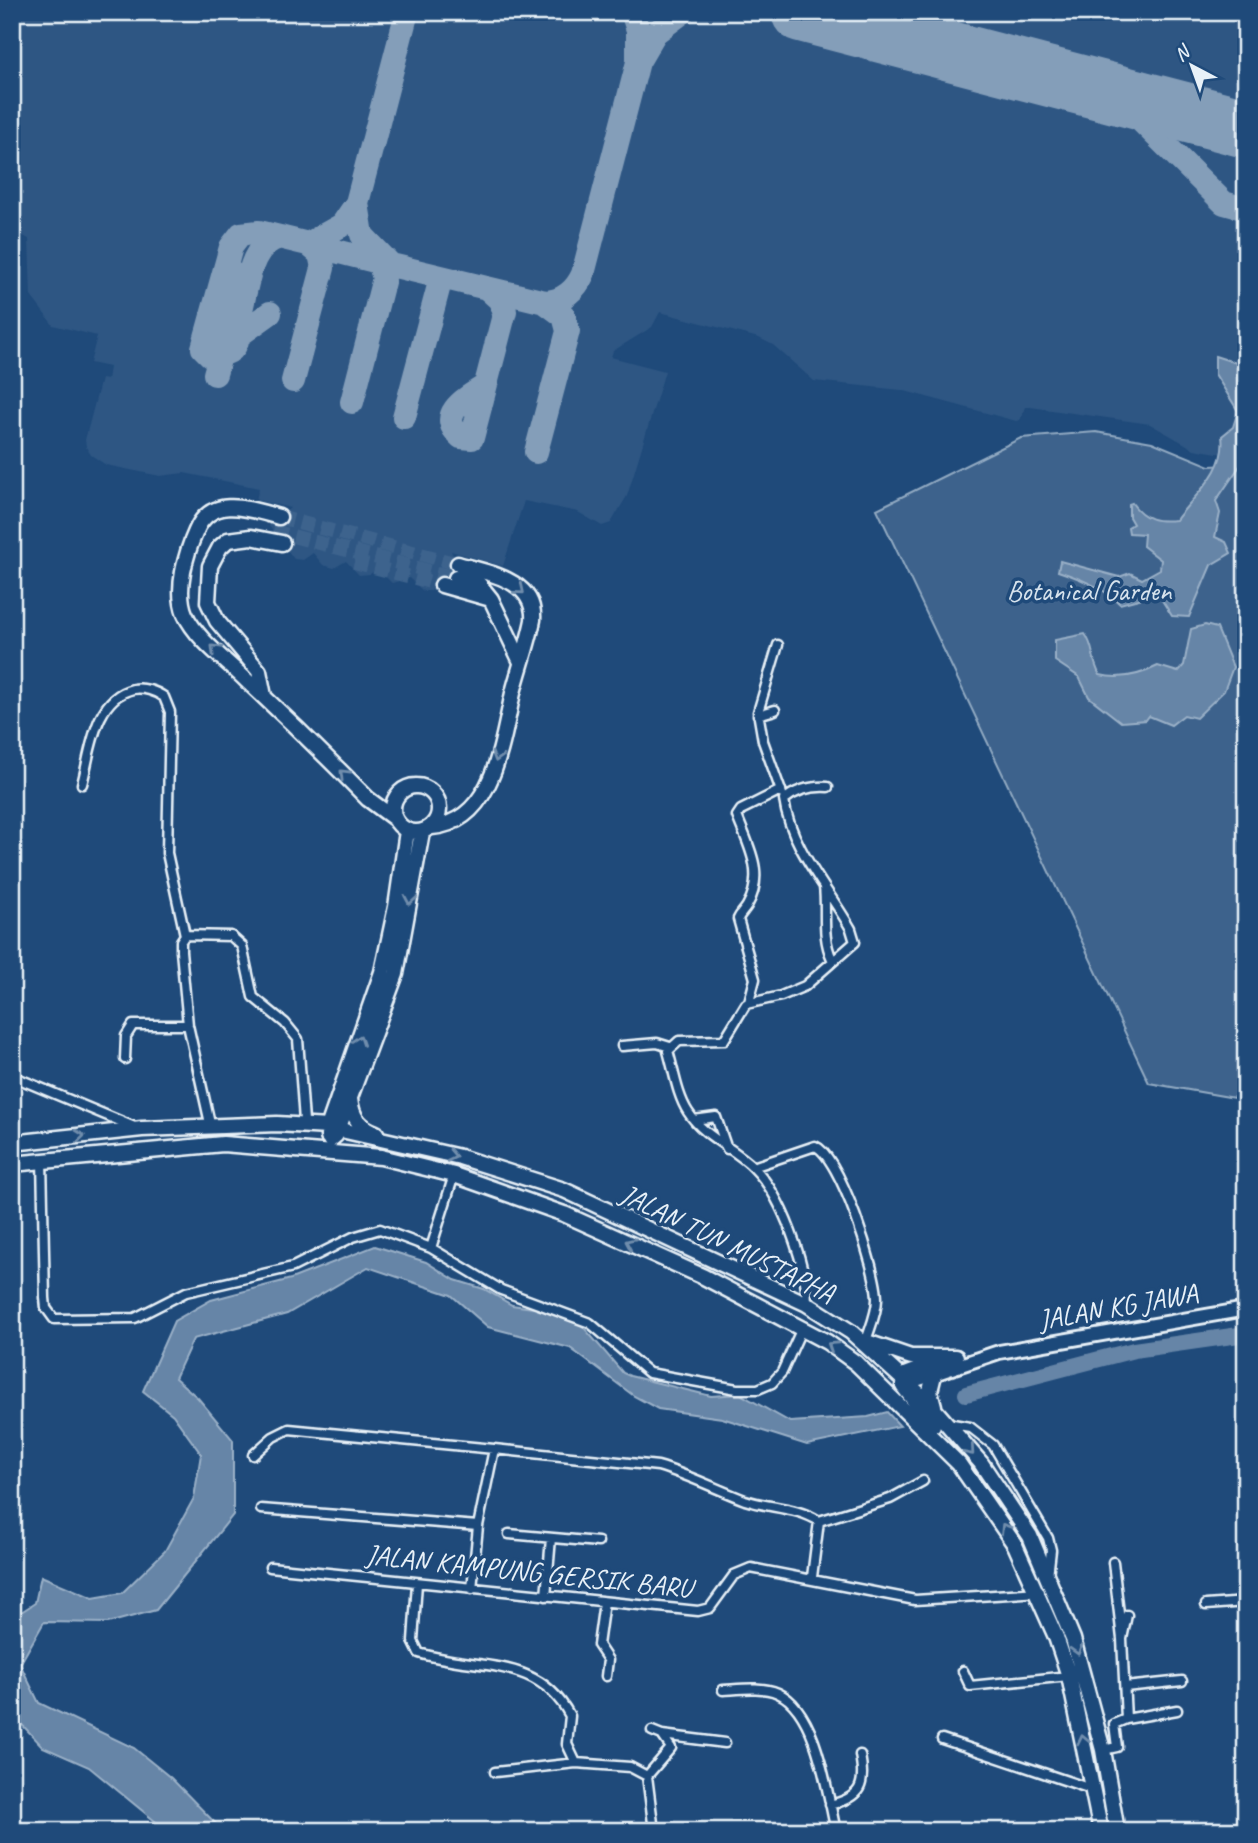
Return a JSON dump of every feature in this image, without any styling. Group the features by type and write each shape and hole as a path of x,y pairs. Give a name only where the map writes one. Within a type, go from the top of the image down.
{"main road":[{"path":"279,517 234,506 213,511 195,531 181,589 182,605 191,624 368,799 395,819 420,830 460,817 485,791 495,766 533,620 531,600 517,584 457,571 479,584 491,599 521,662"},
{"path":"264,696 259,671 217,621 208,602 210,566 220,547 228,540 277,537"},
{"path":"442,585 491,599"},
{"path":"332,1132 382,972 396,907 420,830 440,814 440,806 432,792 418,786 410,787 397,796 394,803 395,819"},
{"path":"277,1125 324,1116 346,1094"},
{"path":"346,1094 352,1114 362,1126 427,1150"},
{"name":"JALAN TUN MUSTAPHA","path":"12,1143 142,1129 277,1125 332,1132 427,1150 514,1172 564,1190 807,1304 851,1332 936,1410 1005,1497 1030,1536 1073,1639 1103,1750 1117,1831"},
{"path":"12,1164 332,1132 382,1157"},
{"path":"223,1144 382,1157 454,1175 564,1214 632,1244 802,1328 880,1378 903,1382 1003,1524 1038,1593 1069,1676 1101,1831"},
{"name":"JALAN KG JAWA","path":"903,1382 929,1363 956,1357 1246,1309"},
{"path":"851,1332 885,1351 911,1357 956,1357"},
{"name":"JALAN KG JAWA","path":"903,1382 999,1352"},
{"path":"856,1363 959,1464"},
{"path":"936,1371 930,1391 936,1410"}],"street":[{"path":"622,1046 657,1043 670,1046 680,1041 724,1040 741,1007 806,986 816,980 832,959 855,939 792,829 763,741 758,715 764,685 778,645"},
{"path":"82,784 102,714 114,696 139,688 164,697 170,712 167,853 186,935"},
{"path":"758,715 775,710"},
{"path":"784,800 801,790 828,787"},
{"path":"750,1002 755,979 738,919 751,895 755,862 737,816 741,810 781,790"},
{"path":"824,883 827,911 825,930 832,959"},
{"path":"186,935 181,941 181,951 188,1025 211,1128"},
{"path":"186,935 231,936 242,946 253,997 285,1023 298,1039 304,1121"},
{"path":"125,1059 126,1036 133,1025 188,1025"},
{"path":"670,1046 668,1052 682,1097 694,1120 727,1149 753,1167 782,1216 806,1279 807,1304"},
{"path":"12,1076 142,1129"},
{"path":"694,1120 716,1117 727,1149"},
{"path":"753,1167 815,1146 833,1164 870,1264 876,1289 877,1304 866,1341"},
{"path":"42,1160 46,1308 54,1319 135,1318 186,1292 293,1266 353,1237 380,1228 431,1248 501,1290 590,1322 649,1373 737,1389 758,1389 772,1383 782,1372 802,1328"},
{"path":"431,1248 454,1175"},
{"path":"947,1423 970,1427 993,1445 1048,1538 1051,1550 1051,1583"},
{"path":"253,1455 273,1437 289,1429 658,1466 684,1473 746,1500 805,1513 819,1521 890,1499 923,1481"},
{"path":"472,1589 478,1526 494,1449"},
{"path":"261,1510 478,1526"},
{"path":"812,1577 819,1521"},
{"path":"509,1534 597,1542"},
{"path":"546,1596 551,1538"},
{"path":"1114,1562 1122,1639 1126,1719"},
{"name":"JALAN KAMPUNG GERSIK BARU","path":"270,1567 704,1610 719,1600 731,1580 741,1570 751,1568 812,1577 915,1600 1038,1593 1051,1583"},
{"path":"418,1583 413,1641 419,1653 500,1667 547,1685 570,1716 567,1744 576,1763"},
{"path":"604,1602 598,1646 608,1660 606,1676"},
{"path":"1206,1605 1246,1602"},
{"path":"1122,1639 1127,1615"},
{"path":"963,1671 970,1686 1069,1676"},
{"path":"1125,1687 1182,1681"},
{"path":"723,1690 766,1690 777,1693 796,1706 804,1718 836,1831"},
{"path":"1103,1750 1117,1747 1114,1724 1126,1719 1177,1710"},
{"path":"652,1731 662,1735 726,1743"},
{"path":"654,1831 647,1776 671,1748 662,1735"},
{"path":"942,1739 1094,1790"},
{"path":"830,1805 849,1800 857,1793 862,1776 860,1755"},
{"path":"495,1772 576,1763 630,1767 647,1776"}],"shaded area":[{"path":"12,12 1246,12 1246,458 1194,449 1150,424 1030,407 1025,407 1020,420 1016,421 901,390 814,381 773,345 759,338 660,312 652,327 613,351 611,357 665,371 627,496 611,523 602,526 578,512 524,501 503,566 451,551 463,574 431,591 423,591 409,578 392,583 378,569 370,574 359,575 346,561 334,568 323,565 313,553 303,560 294,559 269,526 290,508 256,500 259,488 184,473 160,476 106,465 91,455 86,447 85,440 101,379 107,380 109,367 90,363 97,336 53,325 31,296 29,239 12,230"},
{"path":"1215,356 1246,366 1246,457 1216,501 1220,513 1215,537 1226,542 1231,553 1211,565 1189,617 1172,616 1158,594 1120,604 1099,588 1058,571 1060,561 1119,577 1130,573 1142,579 1160,569 1161,560 1143,546 1144,534 1129,533 1128,527 1133,524 1129,517 1129,504 1132,503 1151,519 1176,520 1215,471 1220,460 1222,436 1233,427 1238,411 1215,374"},
{"path":"1205,625 1217,628 1233,667 1224,691 1196,718 1184,715 1171,725 1149,716 1146,720 1121,722 1089,697 1079,677 1055,661 1055,640 1085,634 1100,675 1130,676 1158,666 1178,672 1184,665 1191,629"},
{"path":"375,1246 426,1262 455,1280 484,1289 512,1305 554,1311 580,1323 623,1373 630,1376 711,1396 740,1394 790,1422 868,1417 887,1412 900,1426 807,1445 722,1418 658,1409 634,1396 570,1348 488,1327 451,1295 368,1267 287,1314 193,1339 175,1378 198,1398 233,1440 233,1515 156,1610 108,1623 44,1622 20,1664 39,1703 134,1748 171,1778 223,1831 167,1831 89,1767 43,1747 12,1714 12,1618 35,1603 41,1576 93,1598 122,1593 165,1551 194,1498 201,1454 173,1415 143,1391 174,1321 211,1300 291,1279"}],"green space":[{"name":"Botanical Garden","path":"1096,432 1152,442 1210,466 1246,464 1246,1100 1149,1083 877,509 1021,438"}],"waterway":[{"path":"966,1394 1134,1350 1246,1334"}],"taxiway":[{"path":"407,12 357,203 362,235 391,265 545,302 568,294 583,274 638,62 638,30 632,12"},
{"path":"638,62 655,33 683,12"},
{"path":"808,14 836,12"},
{"path":"891,12 903,31 935,47"},
{"path":"1098,90 1125,105 1224,203 1246,209"},
{"path":"270,313 238,336 235,346 229,352 210,355 203,348 231,247 241,234 259,232 308,244 342,225 357,203"},
{"path":"240,314 256,257 270,241 281,237"},
{"path":"293,381 323,268 320,254 308,244 379,262 384,278 352,402"},
{"path":"215,374 234,306 227,290 230,271"},
{"path":"404,417 441,278"},
{"path":"485,386 462,402 452,414 454,429 461,437 472,438 505,311 499,299 489,290"},
{"path":"536,452 568,331 564,316 545,302"}],"runway":[{"path":"801,12 1246,128"}],"tunnel":[{"path":"279,517 458,564"},
{"path":"273,531 456,578"},
{"path":"354,562 442,585"}]}
